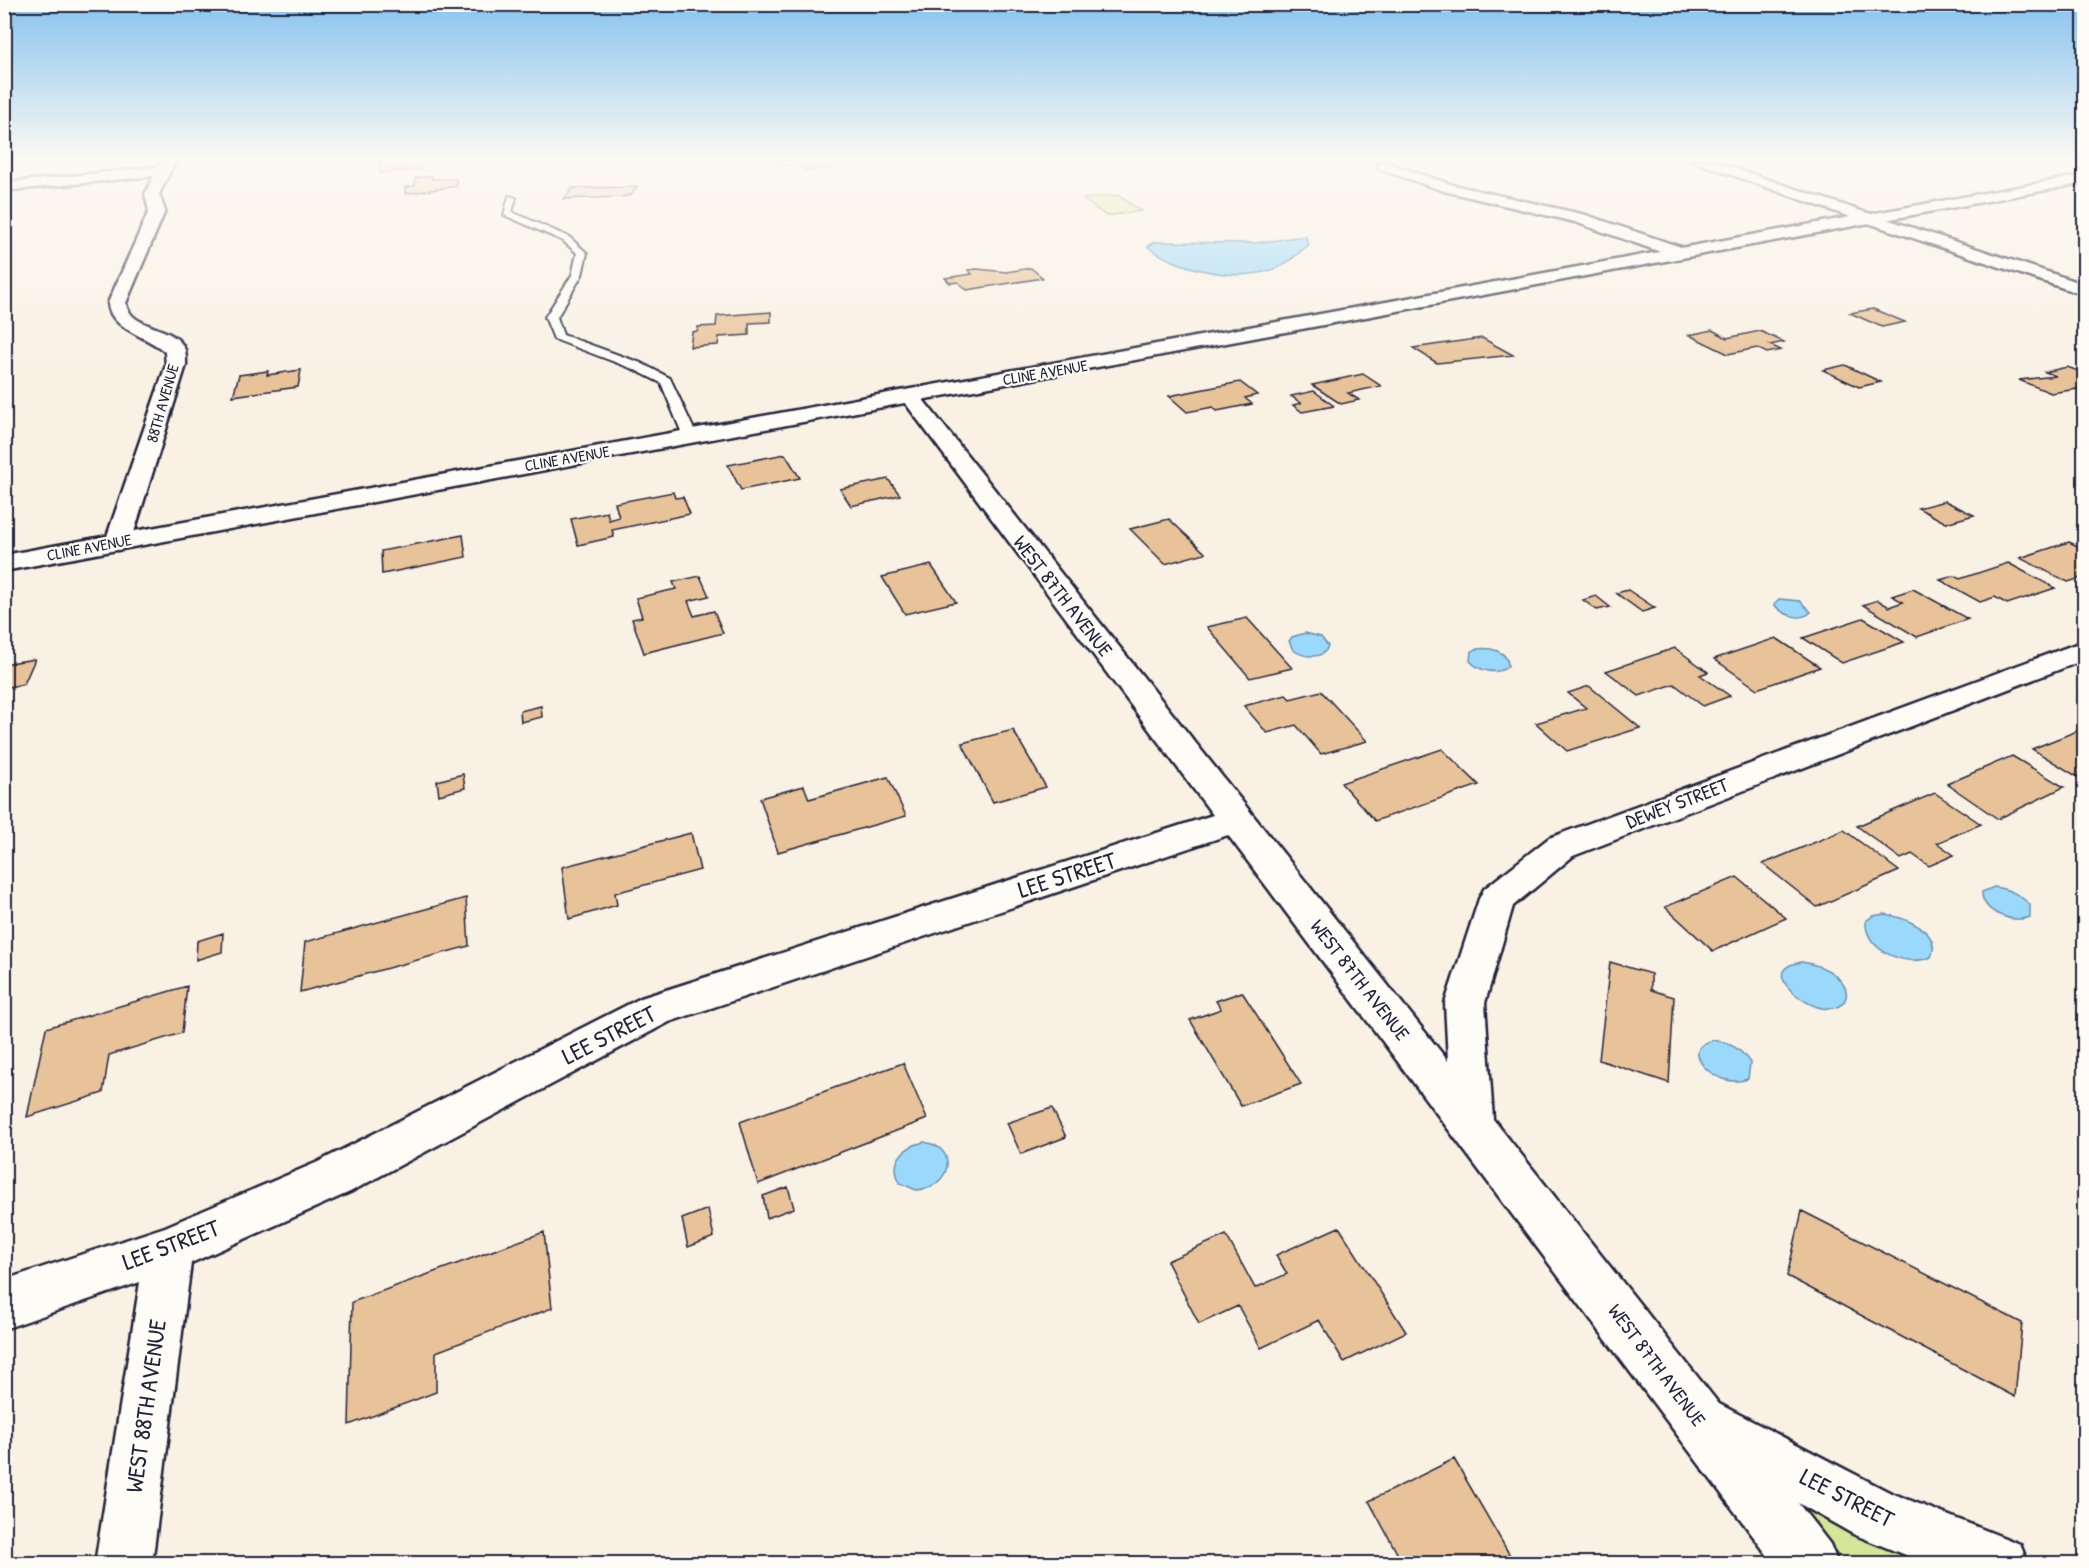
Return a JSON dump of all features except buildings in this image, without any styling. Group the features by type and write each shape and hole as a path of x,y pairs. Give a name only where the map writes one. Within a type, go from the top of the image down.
{"street":[{"name":"88TH AVENUE","path":"118,542 176,365 175,351 159,336 130,324 118,312 117,303 147,233"},
{"path":"1624,233 1678,252"},
{"name":"CLINE AVENUE","path":"4,563 1340,318 1783,233"},
{"path":"1914,233 2085,290"},
{"name":"WEST 87TH AVENUE","path":"910,396 1810,1563"},
{"name":"DEWEY STREET","path":"1472,1122 1465,1003 1497,899 1561,847 2085,650"},
{"name":"LEE STREET","path":"4,1305 169,1249 334,1177 655,1010 1236,820"},
{"name":"WEST 88TH AVENUE","path":"123,1563 169,1249"},
{"name":"LEE STREET","path":"1700,1421 1873,1514 2000,1563"}],"lane":[{"path":"554,233 573,240 582,253 577,275 551,317 558,337 666,381 690,436"}],"green space":[{"path":"1808,1510 1924,1563 1844,1563 1804,1512"}],"water":[{"path":"1305,236 1309,245 1286,263 1268,271 1251,274 1195,269 1148,247 1154,242 1256,243"},
{"path":"1779,599 1800,601 1811,612 1802,617 1787,614 1774,604"},
{"path":"1305,633 1321,637 1328,646 1322,654 1312,656 1293,650 1289,641 1292,637"},
{"path":"1476,649 1492,649 1501,653 1505,656 1508,666 1499,671 1489,671 1478,667 1470,661 1471,652"},
{"path":"1994,887 2014,893 2026,901 2030,905 2030,917 2008,918 1987,906 1982,892"},
{"path":"1884,914 1910,922 1926,933 1933,948 1931,957 1910,960 1899,958 1879,948 1867,932 1866,921 1873,916"},
{"path":"1801,962 1822,967 1839,979 1846,991 1841,1005 1829,1009 1822,1008 1794,994 1783,979 1783,972 1789,966"},
{"path":"1714,1040 1726,1043 1743,1054 1750,1063 1748,1079 1735,1081 1723,1079 1704,1067 1699,1059 1698,1051 1703,1044"},
{"path":"924,1142 936,1146 943,1152 947,1160 947,1168 937,1183 928,1188 916,1190 900,1183 896,1168 897,1162 904,1151"}]}
